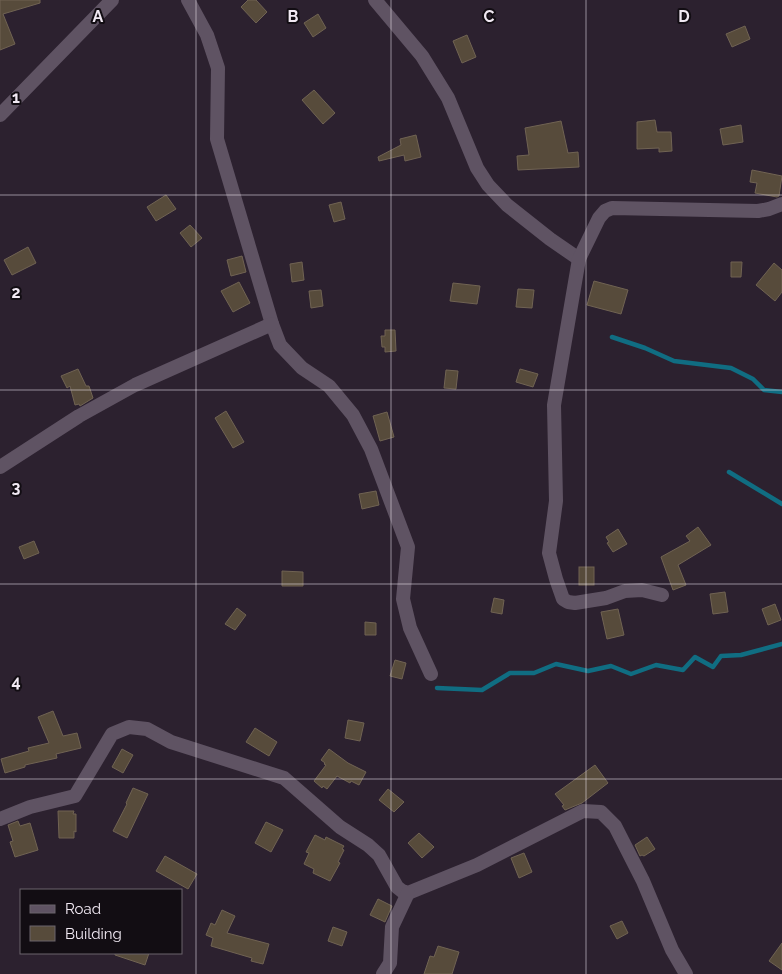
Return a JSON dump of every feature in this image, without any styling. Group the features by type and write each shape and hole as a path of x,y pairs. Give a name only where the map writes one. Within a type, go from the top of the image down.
{"street":[{"path":"0,115 112,0"},
{"path":"188,0 207,35 218,68 217,139 272,324 280,345 302,368 329,386 353,415 371,449 408,547 404,599 410,628 431,674"},
{"path":"375,0 422,56 448,98 477,168 488,185 506,205 579,259"},
{"path":"662,595 642,590 625,591 606,598 575,604 568,602 563,598 549,554 556,500 554,405 579,259 599,218 612,208 758,211 782,204"},
{"path":"0,467 78,416 136,385 272,324"},
{"path":"0,819 30,807 75,796 112,734 129,727 147,729 171,742 284,778 340,827 379,854 397,887 408,893 478,865 583,811 601,812 615,826 643,881 672,950 686,974"},
{"path":"384,974 390,963 392,926 408,893"}],"building":[{"path":"0,0 40,0 40,3 3,14 15,44 0,50"},
{"path":"248,0 256,0 267,12 256,23 241,7"},
{"path":"318,14 326,28 313,37 304,23"},
{"path":"745,26 750,39 732,47 726,34"},
{"path":"467,35 476,57 462,63 453,41"},
{"path":"314,90 335,113 323,124 302,100"},
{"path":"655,120 657,132 671,132 672,151 659,152 659,148 637,149 637,122"},
{"path":"561,121 568,153 578,152 579,167 518,170 517,156 529,155 525,128"},
{"path":"741,125 743,142 723,145 720,129"},
{"path":"416,135 421,157 405,161 404,155 379,161 378,157 401,145 400,139"},
{"path":"752,170 782,176 779,196 755,193 757,183 750,182"},
{"path":"166,195 176,209 156,221 147,207"},
{"path":"341,202 345,219 334,222 329,205"},
{"path":"190,225 202,238 191,247 180,233"},
{"path":"28,247 36,263 12,275 4,260"},
{"path":"242,256 246,272 231,276 227,260"},
{"path":"302,262 304,280 292,282 290,264"},
{"path":"731,262 742,262 741,277 731,277"},
{"path":"774,263 782,270 782,292 775,301 756,285"},
{"path":"594,281 628,290 621,314 587,305"},
{"path":"239,282 250,303 233,312 221,291"},
{"path":"453,283 480,286 477,304 450,301"},
{"path":"518,289 534,290 532,308 516,307"},
{"path":"321,290 323,306 311,308 309,291"},
{"path":"385,330 395,330 396,351 385,352 385,347 382,347 381,336 385,336"},
{"path":"78,369 86,386 89,386 93,398 80,406 79,404 75,405 70,386 67,388 61,376"},
{"path":"520,369 538,374 533,387 516,382"},
{"path":"446,370 458,371 456,389 444,388"},
{"path":"226,411 244,442 233,448 215,418"},
{"path":"387,412 394,437 380,441 373,416"},
{"path":"376,491 379,505 362,509 359,494"},
{"path":"698,527 711,545 678,565 686,585 673,590 661,557 690,541 686,536"},
{"path":"618,529 627,544 613,552 607,543 609,542 606,537"},
{"path":"34,541 39,553 24,559 19,547"},
{"path":"579,567 594,567 594,585 579,585"},
{"path":"282,571 303,572 303,586 282,586"},
{"path":"725,592 728,612 713,614 710,594"},
{"path":"494,598 504,600 502,614 491,612"},
{"path":"775,604 781,620 768,625 762,609"},
{"path":"237,608 246,615 235,630 225,624"},
{"path":"618,609 624,635 607,639 601,612"},
{"path":"365,622 376,623 376,635 365,635"},
{"path":"395,660 406,663 402,679 390,676"},
{"path":"53,711 63,736 77,733 81,748 56,754 57,758 25,765 25,767 5,773 1,759 29,751 28,748 49,743 38,717"},
{"path":"348,720 364,723 360,741 345,738"},
{"path":"255,728 277,742 269,756 246,742"},
{"path":"122,749 133,755 123,773 112,767"},
{"path":"329,749 348,763 366,772 359,785 351,781 350,783 337,776 327,789 323,786 322,788 314,781 326,765 321,760"},
{"path":"595,765 608,783 582,803 565,810 562,806 564,805 555,794"},
{"path":"133,788 148,794 127,838 113,831"},
{"path":"388,789 404,802 394,812 379,800"},
{"path":"58,811 74,811 73,814 76,814 74,838 59,838"},
{"path":"18,821 20,826 30,823 38,850 15,857 10,842 13,841 8,825"},
{"path":"266,822 283,830 271,852 255,843"},
{"path":"419,833 434,847 422,858 408,843"},
{"path":"315,835 325,840 326,837 344,846 338,862 340,863 330,881 313,873 314,869 304,864 309,853 306,852"},
{"path":"647,837 655,849 644,856 640,856 635,845"},
{"path":"524,853 532,872 519,878 511,858"},
{"path":"165,856 197,874 188,889 156,871"},
{"path":"378,899 392,906 385,922 370,915"},
{"path":"222,910 235,916 227,933 269,944 263,964 251,961 252,958 211,946 213,938 206,935 211,923 215,925"},
{"path":"622,921 628,933 617,939 610,926"},
{"path":"333,927 347,932 342,946 328,941"},
{"path":"782,943 782,970 769,961"},
{"path":"438,946 459,952 452,974 424,974 430,956 434,957"},
{"path":"115,954 149,954 145,965"}],"waterway":[{"path":"612,337 645,348 674,361 731,368 753,379 764,390 782,392"},
{"path":"729,472 782,504"},
{"path":"437,688 482,690 510,673 534,673 556,664 588,671 611,666 631,674 656,665 683,670 695,657 713,667 721,656 741,655 782,644"}]}
